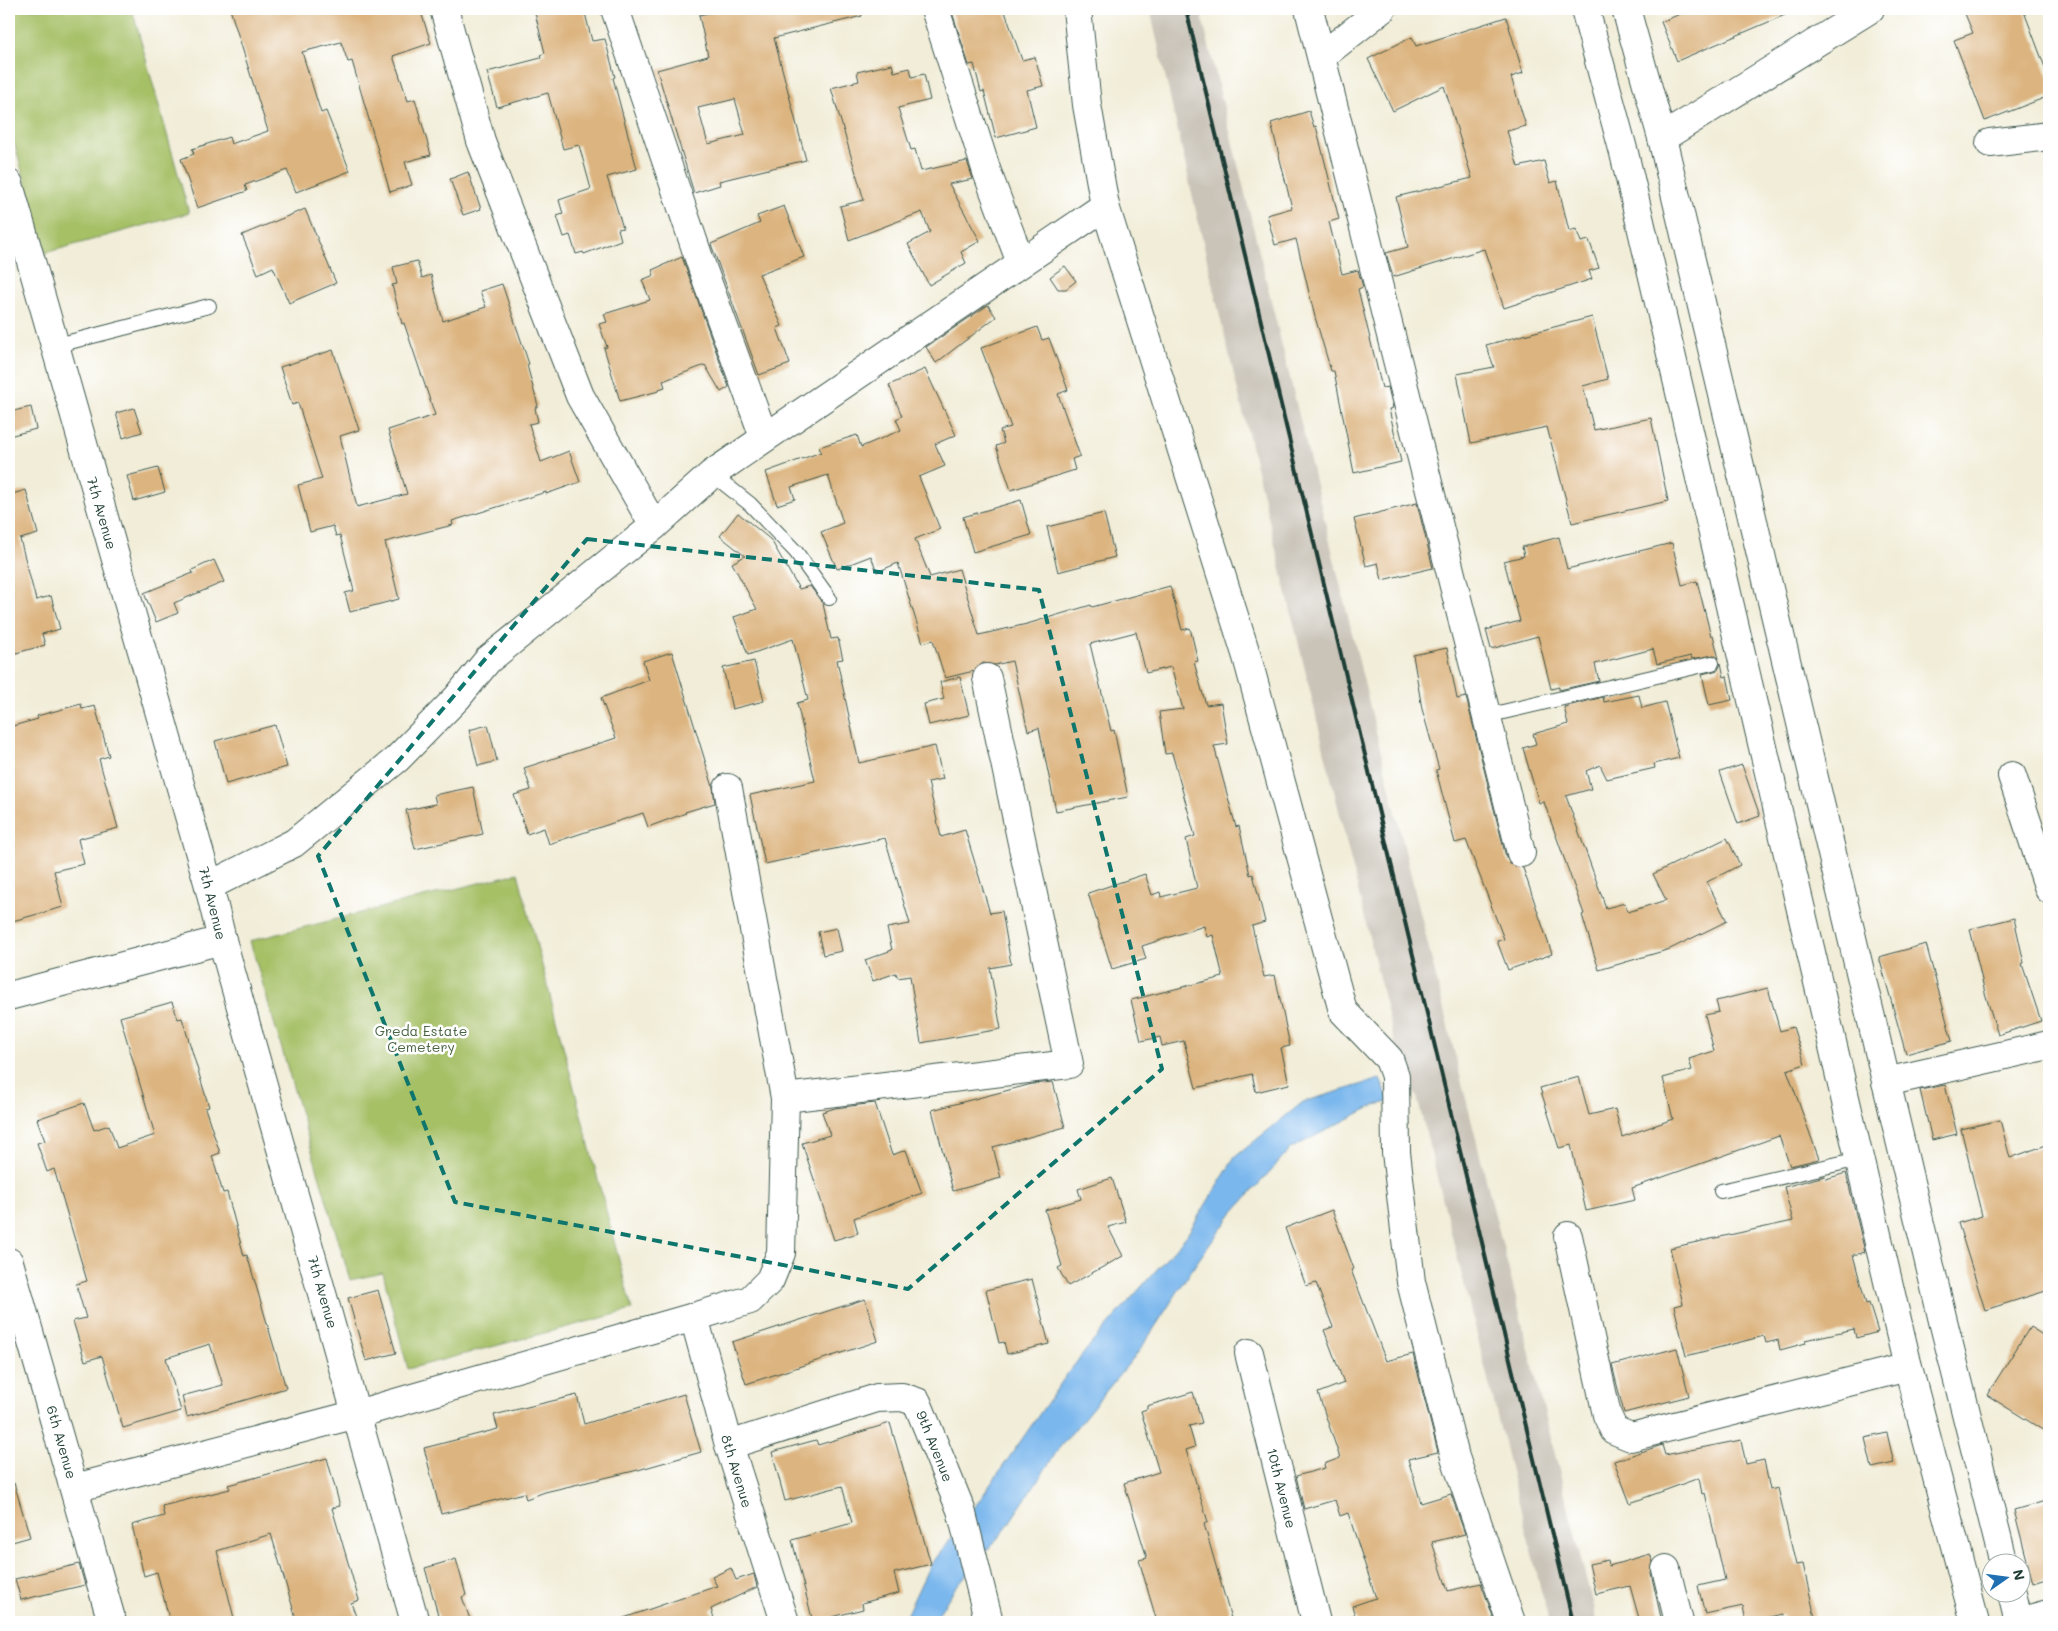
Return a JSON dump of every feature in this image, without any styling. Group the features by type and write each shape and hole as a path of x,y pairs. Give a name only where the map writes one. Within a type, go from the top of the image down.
{"street":[{"path":"444,9 481,141 580,396 654,526"},
{"path":"615,9 703,270 764,437"},
{"path":"935,9 987,172 1021,263"},
{"path":"1077,9 1088,105 1105,206 1246,657 1343,1011 1389,1059 1395,1076 1396,1152 1411,1282 1455,1457 1511,1622"},
{"path":"1309,9 1521,853"},
{"path":"1322,56 1382,9"},
{"path":"1585,9 1624,153 1908,1367 1975,1622"},
{"path":"1626,9 1662,138 1886,1082 2002,1554"},
{"path":"1662,138 1870,9"},
{"path":"1990,143 2049,136"},
{"name":"7th Avenue","path":"9,184 209,886 222,940 415,1622"},
{"path":"209,886 294,843 397,759 457,698 488,660 654,526 712,474 1105,206"},
{"path":"785,1098 1068,1064 986,678"},
{"path":"2012,776 2049,889"},
{"path":"75,1488 357,1414 694,1318 750,1300 770,1280 782,1253 785,1098 728,788"},
{"path":"9,996 222,940"},
{"path":"1886,1082 2049,1045"},
{"path":"1568,1236 1607,1415 1614,1430 1631,1437 1908,1367"},
{"name":"6th Avenue","path":"9,1262 112,1622"},
{"name":"8th Avenue","path":"694,1318 729,1446 785,1622"},
{"name":"10th Avenue","path":"1249,1353 1316,1622"},
{"name":"9th Avenue","path":"729,1446 877,1398 902,1397 917,1402 960,1510 989,1622"},
{"path":"1666,1569 1679,1622"},
{"path":"2014,1604 2019,1622 2049,1614"}],"lane":[{"path":"54,346 209,306"},
{"path":"712,474 750,504 796,552 829,598"},
{"path":"1486,716 1712,663"},
{"path":"1721,1191 1859,1159"}],"highlighted area":[{"path":"587,539 1039,590 1162,1069 908,1289 455,1202 318,856"}],"shaded area":[{"path":"1150,9 1200,9 1451,1039 1597,1622 1549,1622 1417,1097 1402,1073 1221,321"}],"green space":[{"path":"9,9 132,9 189,213 45,253 9,124"},
{"name":"Greda Estate Cemetery","path":"518,873 632,1310 408,1369 383,1273 350,1280 250,941"}],"water":[{"path":"1380,1079 1390,1102 1375,1105 1290,1149 1231,1215 1197,1262 1140,1350 1060,1447 1003,1532 955,1588 933,1622 903,1622 928,1569 974,1508 1068,1373 1091,1344 1187,1235 1235,1157 1303,1102"}],"building":[{"path":"230,9 420,9 431,43 393,56 408,101 415,99 431,155 405,162 412,185 390,192 352,61 348,62 341,42 302,52 321,113 326,111 350,171 296,192 287,170 245,185 247,191 197,208 181,159 194,154 192,149 229,137 231,144 268,131"},
{"path":"534,9 584,9 592,41 605,39 615,77 613,78 637,169 607,177 623,228 618,229 621,240 584,254 583,252 576,254 570,235 564,237 557,216 563,214 559,200 591,189 579,145 563,149 548,93 497,107 487,72 541,58 540,55 545,53"},
{"path":"728,9 861,9 862,16 774,38 806,160 719,181 720,185 694,193 657,70 708,56 699,15","holes":["735,99 745,135 708,144 698,108"]},
{"path":"951,9 1004,9 1022,60 1035,57 1043,86 1027,90 1036,127 996,138 984,91 981,92 974,64 969,65"},
{"path":"1692,9 1799,9 1677,61 1661,22"},
{"path":"1963,9 2023,9 2049,78 2049,96 1985,121 1954,40 1973,33"},
{"path":"1506,17 1523,73 1511,77 1526,126 1507,131 1518,167 1544,161 1550,183 1557,181 1569,231 1576,229 1581,242 1589,240 1599,268 1589,271 1592,279 1504,308 1484,249 1393,277 1386,253 1408,247 1396,197 1472,178 1444,86 1393,111 1368,59 1412,37 1416,46"},
{"path":"892,64 894,72 910,68 912,77 924,74 930,100 898,108 911,150 915,149 921,171 967,161 973,179 949,184 980,241 961,252 966,263 929,285 908,244 930,232 922,212 849,240 840,206 864,200 831,88 859,81 857,72"},
{"path":"1309,111 1314,127 1316,126 1339,219 1329,222 1342,274 1358,270 1363,287 1358,289 1382,388 1388,387 1393,408 1389,409 1401,462 1354,473 1334,371 1331,371 1315,317 1296,239 1275,245 1267,215 1292,208 1271,123"},
{"path":"468,172 481,209 463,215 450,179"},
{"path":"784,206 804,257 759,274 782,326 777,328 790,364 759,375 711,244 760,223 757,216"},
{"path":"305,209 336,283 289,303 273,267 258,274 242,235"},
{"path":"682,257 729,387 721,392 705,365 663,381 665,387 659,389 659,391 620,401 604,348 607,347 599,324 607,322 604,314 650,300 642,280 654,275 652,270"},
{"path":"417,261 422,278 431,275 443,321 486,307 480,291 502,284 529,364 527,365 538,406 535,408 538,422 529,424 541,462 569,451 580,482 546,494 546,492 452,521 453,525 385,542 399,599 350,612 345,593 354,591 340,535 336,536 333,526 310,532 298,485 322,479 298,403 292,405 280,367 333,350 359,430 340,436 357,507 407,494 388,430 435,415 404,323 402,324 392,285 397,284 393,267"},
{"path":"1065,266 1076,281 1066,289 1058,289 1050,277"},
{"path":"988,305 996,317 936,363 926,347"},
{"path":"1592,317 1608,379 1583,386 1594,430 1651,418 1668,501 1572,523 1547,427 1471,443 1457,374 1494,367 1486,345"},
{"path":"1037,327 1042,340 1049,338 1068,390 1058,394 1080,456 1072,459 1075,470 1011,490 996,446 1004,443 1000,430 1011,427 981,348"},
{"path":"925,369 956,435 935,444 945,466 919,477 940,529 915,539 930,577 959,569 979,635 1170,586 1182,630 1190,628 1198,661 1194,662 1206,705 1221,703 1228,744 1214,746 1236,827 1239,826 1250,875 1253,874 1265,922 1252,926 1264,977 1275,975 1290,1046 1281,1048 1289,1084 1256,1092 1252,1074 1196,1088 1184,1041 1162,1046 1160,1037 1141,1041 1131,1000 1223,977 1213,935 1207,937 1204,926 1142,946 1146,959 1112,969 1088,893 1145,874 1152,895 1160,892 1161,897 1197,888 1186,839 1195,836 1172,753 1165,754 1159,712 1183,709 1171,667 1146,673 1136,632 1090,644 1111,731 1114,730 1128,797 1056,811 1039,728 1028,731 1012,661 995,665 983,663 974,671 945,678 933,640 923,643 898,563 877,572 871,556 837,569 821,532 843,523 828,475 791,487 795,499 777,505 766,472 821,452 819,447 857,435 861,447 901,430 896,419 902,416 889,385"},
{"path":"31,407 36,429 9,436 9,412"},
{"path":"134,408 142,432 123,438 116,413"},
{"path":"158,468 165,492 134,501 127,476"},
{"path":"26,490 38,534 20,539 36,600 51,596 60,629 42,634 45,645 9,655 9,495"},
{"path":"1021,500 1031,535 973,552 963,517"},
{"path":"1417,503 1433,568 1382,580 1378,563 1366,566 1354,519"},
{"path":"738,513 771,540 799,589 810,586 823,604 831,639 838,638 843,659 837,660 859,763 935,746 943,779 928,782 941,837 965,830 990,913 1002,911 1011,964 990,968 1001,1029 921,1043 910,976 898,978 896,973 873,981 865,960 892,950 887,928 910,924 885,838 765,864 750,795 815,781 797,703 808,700 793,639 748,655 734,617 757,609 732,563 745,556 720,536"},
{"path":"1104,513 1115,557 1058,572 1047,527"},
{"path":"1559,537 1567,569 1672,543 1682,585 1697,581 1719,659 1714,655 1692,659 1691,656 1657,664 1653,649 1595,664 1599,681 1559,690 1559,687 1551,689 1538,636 1491,649 1486,630 1520,621 1504,561 1524,556 1522,547"},
{"path":"214,560 224,582 174,603 178,613 156,622 144,593 193,573 192,570"},
{"path":"1447,648 1457,699 1466,697 1506,857 1510,864 1523,868 1552,954 1508,970 1497,941 1504,939 1466,840 1455,843 1436,770 1439,769 1422,709 1413,655"},
{"path":"672,652 713,787 715,803 685,812 648,827 643,813 549,844 544,828 527,834 514,795 531,790 524,768 616,738 601,698 649,680 643,661"},
{"path":"754,661 764,701 732,709 723,668"},
{"path":"1721,663 1724,677 1727,676 1732,700 1709,705 1702,674 1718,670"},
{"path":"960,677 969,715 929,725 924,704 944,699 940,682"},
{"path":"1639,695 1642,708 1665,702 1679,758 1654,764 1655,768 1607,779 1600,765 1586,771 1591,789 1566,796 1606,908 1625,903 1628,912 1666,900 1653,874 1727,838 1740,865 1707,882 1727,921 1670,949 1599,970 1582,915 1584,914 1544,802 1539,803 1523,748 1536,744 1533,734 1568,724 1564,707 1603,697 1604,702"},
{"path":"81,704 82,709 95,706 109,756 99,759 118,828 78,839 84,864 54,871 63,907 9,922 9,727 38,719 37,716"},
{"path":"275,725 287,767 226,784 215,741"},
{"path":"488,725 497,761 478,766 469,730"},
{"path":"1742,765 1760,816 1738,824 1720,772"},
{"path":"473,787 483,834 415,849 406,810 436,804 434,795"},
{"path":"2014,918 2024,963 2022,964 2041,1021 1998,1035 1985,993 1970,929"},
{"path":"837,928 842,951 823,955 818,932"},
{"path":"1926,944 1952,1041 1906,1054 1879,957"},
{"path":"1768,988 1780,1031 1793,1027 1805,1064 1787,1070 1819,1159 1790,1166 1779,1136 1632,1188 1635,1200 1586,1211 1571,1145 1559,1148 1540,1088 1579,1077 1589,1115 1615,1109 1622,1137 1673,1119 1663,1078 1692,1070 1689,1059 1714,1051 1705,1015 1719,1012 1716,1001"},
{"path":"172,1002 178,1019 182,1018 209,1107 205,1108 220,1153 212,1156 223,1193 227,1192 244,1256 247,1255 286,1388 187,1417 182,1396 223,1385 210,1344 166,1358 181,1411 123,1428 102,1356 85,1361 73,1321 86,1318 76,1284 87,1281 54,1169 47,1172 37,1143 45,1141 37,1119 84,1103 94,1130 109,1125 117,1148 155,1135 120,1017"},
{"path":"1053,1082 1065,1127 993,1147 1001,1178 953,1191 932,1110 1032,1084"},
{"path":"1945,1085 1957,1134 1932,1140 1920,1090"},
{"path":"875,1103 892,1155 906,1150 922,1193 854,1218 858,1233 834,1240 802,1143 830,1135 822,1112 835,1108"},
{"path":"2000,1120 2010,1158 2049,1144 2049,1290 1985,1310 1958,1223 1982,1216 1961,1129"},
{"path":"1846,1173 1865,1252 1853,1255 1866,1304 1869,1303 1878,1332 1856,1338 1854,1329 1805,1340 1806,1343 1780,1350 1778,1340 1766,1343 1764,1336 1686,1356 1674,1306 1683,1304 1670,1248 1793,1221 1784,1187 1825,1176 1826,1179"},
{"path":"1112,1178 1126,1222 1108,1227 1123,1256 1068,1286 1058,1268 1062,1266 1045,1210 1081,1199 1078,1189"},
{"path":"1332,1210 1354,1269 1351,1270 1386,1361 1413,1354 1438,1452 1408,1459 1421,1503 1451,1494 1465,1534 1432,1542 1448,1591 1481,1583 1495,1622 1357,1622 1352,1606 1376,1598 1348,1513 1340,1516 1335,1500 1304,1509 1296,1476 1325,1468 1324,1464 1340,1458 1318,1393 1344,1383 1324,1330 1333,1327 1316,1283 1306,1286 1285,1228"},
{"path":"1032,1279 1049,1344 1007,1354 1004,1342 999,1343 986,1290"},
{"path":"378,1290 396,1353 366,1361 348,1298"},
{"path":"865,1299 878,1341 746,1384 732,1342"},
{"path":"2030,1327 2049,1339 2049,1434 1987,1395"},
{"path":"1677,1348 1689,1396 1624,1413 1612,1365"},
{"path":"1193,1392 1202,1423 1189,1426 1195,1447 1186,1450 1208,1522 1204,1524 1232,1622 1157,1622 1139,1560 1147,1558 1124,1483 1159,1472 1141,1411 1147,1409 1147,1406"},
{"path":"684,1394 701,1452 638,1470 545,1492 526,1499 524,1493 441,1514 424,1448 498,1429 494,1415 577,1395 584,1424"},
{"path":"890,1423 931,1564 894,1573 899,1593 862,1603 863,1609 813,1622 792,1540 852,1523 842,1486 785,1501 772,1452 816,1440 818,1445"},
{"path":"1887,1433 1894,1463 1872,1468 1865,1438"},
{"path":"1741,1440 1746,1464 1764,1460 1770,1490 1778,1488 1796,1565 1803,1564 1816,1622 1785,1622 1783,1614 1746,1622 1743,1606 1705,1614 1698,1586 1725,1580 1705,1493 1702,1494 1699,1478 1630,1503 1614,1461 1662,1445 1665,1455"},
{"path":"327,1458 340,1506 332,1508 359,1600 351,1603 358,1622 297,1622 271,1534 217,1551 235,1622 170,1622 157,1572 144,1576 132,1525 164,1516 162,1506 230,1489 228,1485"},
{"path":"14,1483 30,1537 9,1543 9,1484"},
{"path":"2049,1500 2049,1578 2033,1583 2030,1571 2030,1554 2025,1554 2014,1510"},
{"path":"1650,1554 1653,1562 1651,1573 1662,1622 1640,1622 1630,1586 1596,1594 1589,1564 1608,1560 1609,1566"},
{"path":"456,1559 466,1595 462,1597 471,1622 440,1622 425,1568"},
{"path":"79,1564 85,1585 21,1600 15,1579"},
{"path":"731,1568 736,1580 754,1574 757,1587 711,1609 715,1622 622,1622 621,1619 717,1586 712,1577"}],"railway":[{"path":"1186,9 1573,1622"}]}
